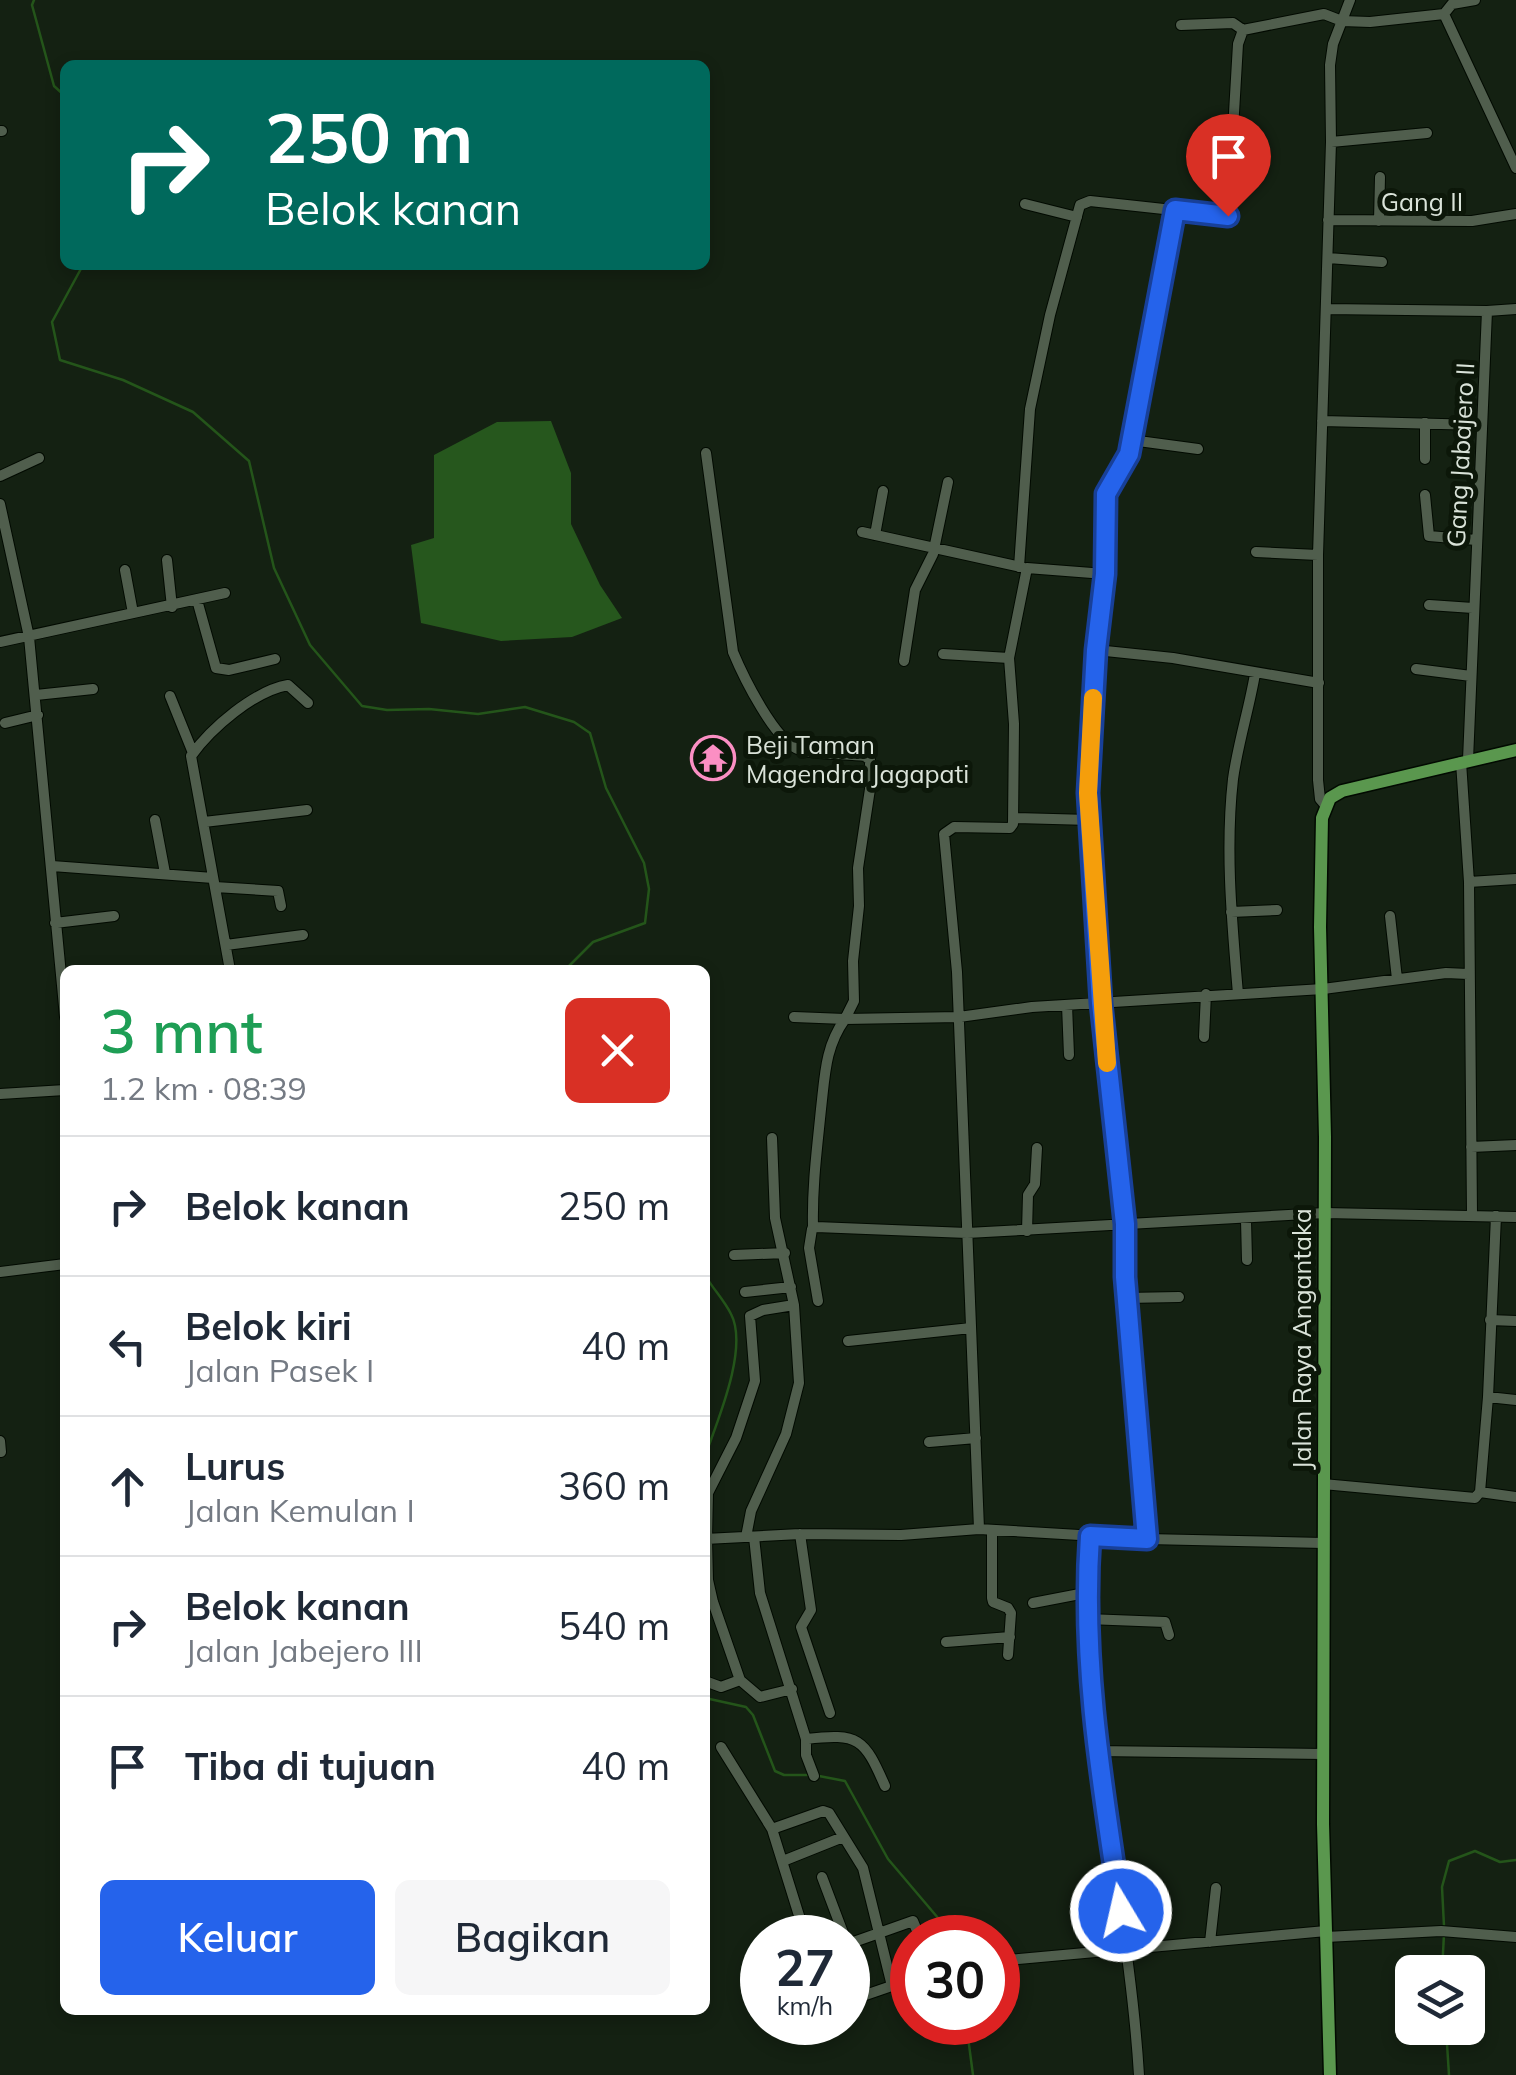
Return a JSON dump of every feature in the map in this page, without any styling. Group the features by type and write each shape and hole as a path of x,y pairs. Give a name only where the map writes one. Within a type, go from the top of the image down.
{"main road":[{"path":"1326,806 1342,790 1516,750"},
{"name":"Jalan Raya Angantaka","path":"1326,806 1322,818 1320,927 1323,1754 1330,2075"}],"street":[{"path":"1326,806 1320,799 1318,780 1318,555 1330,65 1333,44 1350,0"},
{"path":"1181,25 1233,24 1243,30 1324,14 1342,21 1370,22 1444,14 1452,4 1474,0"},
{"path":"1444,14 1516,168"},
{"path":"979,1529 959,1017 944,834 954,827 1010,828 1014,818 1009,658 1023,567 1030,409 1080,205 1085,201 1224,216 1230,212 1238,44 1243,30"},
{"path":"1331,142 1427,134"},
{"path":"1379,222 1380,177"},
{"path":"1025,204 1077,217"},
{"path":"1147,1539 1126,1298 1125,1224 1101,1003 1088,793 1096,650 1105,574 1106,494 1127,459 1132,440 1175,210"},
{"name":"Gang II","path":"1328,220 1477,220 1516,214"},
{"path":"1328,258 1382,262"},
{"path":"1326,310 1516,309"},
{"name":"Gang Jabajero II","path":"1472,1214 1464,762 1482,481 1487,311"},
{"path":"1322,421 1481,425"},
{"path":"1425,423 1425,459"},
{"path":"1132,440 1198,449"},
{"path":"706,453 733,652 743,675 773,725 796,748 865,756 870,760 870,789 858,868 854,1002 828,1051 813,1166 814,1228 809,1248 818,1302"},
{"path":"0,476 39,458"},
{"path":"904,661 915,590 929,565 948,482"},
{"path":"875,535 883,492"},
{"path":"1425,495 1429,536 1476,540"},
{"path":"0,504 29,637 60,970"},
{"path":"862,532 1023,567 1105,574"},
{"path":"1256,552 1318,555"},
{"path":"167,560 172,606"},
{"path":"125,570 133,613"},
{"path":"0,642 225,593"},
{"path":"197,600 216,668 229,670 275,659"},
{"path":"1429,605 1473,608"},
{"path":"1096,650 1173,658 1319,683"},
{"path":"943,654 1009,658"},
{"path":"1416,669 1472,676"},
{"path":"1238,994 1231,912 1233,780 1255,674"},
{"path":"229,965 191,758 228,716 268,693 288,684 308,702"},
{"path":"36,695 93,689"},
{"path":"170,696 194,752"},
{"path":"5,723 38,716"},
{"path":"204,822 307,810"},
{"path":"1014,818 1090,820"},
{"path":"155,820 165,873"},
{"path":"52,866 165,873 278,891 281,906"},
{"path":"1468,882 1516,879"},
{"path":"1231,912 1277,910"},
{"path":"55,923 114,916"},
{"path":"1390,916 1397,980"},
{"path":"226,946 304,935"},
{"path":"794,1017 959,1017 1468,974"},
{"path":"1204,1037 1206,994"},
{"path":"1067,1005 1069,1055"},
{"path":"0,1094 60,1090"},
{"path":"772,1138 775,1218 794,1305 799,1383 786,1434 751,1511 760,1536 760,1593 792,1690 814,1776"},
{"path":"1471,1147 1516,1145"},
{"path":"1027,1231 1028,1195 1035,1184 1037,1148"},
{"path":"814,1228 967,1233 1324,1213 1516,1217"},
{"path":"1323,1484 1474,1498 1480,1492 1496,1216"},
{"path":"1246,1220 1247,1260"},
{"path":"734,1255 785,1254"},
{"path":"0,1272 60,1265"},
{"path":"745,1292 791,1287"},
{"path":"1126,1298 1179,1297"},
{"path":"710,1489 736,1438 755,1381 750,1316 794,1305"},
{"path":"1490,1320 1516,1321"},
{"path":"848,1340 971,1328"},
{"path":"1488,1397 1516,1400"},
{"path":"929,1442 976,1438"},
{"path":"1480,1492 1516,1498"},
{"path":"710,1539 900,1535 979,1529 1147,1539 1322,1542"},
{"path":"992,1531 992,1602 1009,1610 1008,1655"},
{"path":"800,1534 811,1610 801,1628 830,1714"},
{"path":"1090,1536 1086,1593 1096,1750 1128,1949 1139,2075"},
{"path":"710,1589 740,1680 760,1697 792,1690"},
{"path":"1032,1603 1086,1593"},
{"path":"1087,1619 1158,1620 1166,1624 1169,1636"},
{"path":"946,1642 1010,1637"},
{"path":"710,1684 721,1687 740,1680"},
{"path":"806,1739 840,1735 859,1743 872,1757 885,1786"},
{"path":"721,1748 772,1830 799,1915"},
{"path":"1096,1750 1323,1754"},
{"path":"772,1830 826,1810 863,1868 890,1979"},
{"path":"783,1861 844,1837"},
{"path":"822,1877 836,1915"},
{"path":"1210,1942 1216,1888"},
{"path":"870,1934 890,1928"},
{"path":"1020,1959 1326,1934 1441,1931 1516,1938"}],"green space":[{"path":"551,421 571,473 571,524 600,585 622,618 572,637 501,641 421,623 411,545 434,538 434,455 497,422"}],"waterway":[{"path":"34,0 32,5 54,86 60,91"},
{"path":"80,270 52,322 60,360 123,380 193,412 249,461 274,568 310,645 362,706 478,714 525,707 574,722 590,733 606,788 644,863 649,889 645,923 593,942 570,965"},
{"path":"710,1282 736,1328 734,1365 710,1442"},
{"path":"710,1699 746,1707 753,1715 775,1771 784,1775 812,1775"},
{"path":"819,1776 845,1781 888,1859 935,1915"},
{"path":"1444,1926 1442,1887 1449,1861 1475,1851 1500,1862 1516,1860"},
{"path":"1443,1955 1444,1934"},
{"path":"969,2045 973,2075"},
{"path":"1447,2045 1449,2075"}],"slow traffic":[{"path":"1093,698 1088,793 1107,1063"}],"place":[{"name":"Beji Taman Magendra Jagapati","path":"713,758"}],"route":[{"path":"1121,1911 1096,1750 1086,1593 1090,1536 1147,1539 1125,1277 1125,1224 1101,1003 1088,793 1096,650 1105,574 1106,494 1129,454 1175,210 1228,216"}]}
